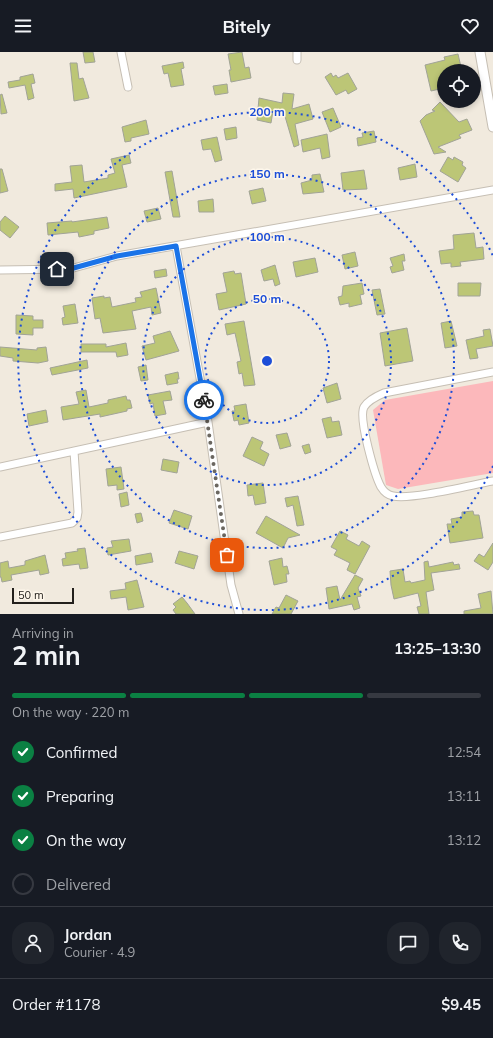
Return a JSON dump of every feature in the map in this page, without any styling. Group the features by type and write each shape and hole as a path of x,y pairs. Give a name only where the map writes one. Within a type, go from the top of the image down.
{"street":[{"path":"122,52 128,87"},
{"path":"297,52 297,60"},
{"path":"480,52 492,121"},
{"path":"0,270 70,269 117,256 493,190"},
{"path":"176,246 208,422 232,585 239,614"},
{"path":"493,372 384,393 372,399 364,408 363,420 377,480 386,494 394,497 414,496 493,482"},
{"path":"0,467 208,422"},
{"path":"0,537 72,523 77,518 78,512 74,451"}],"shaded area":[{"path":"493,381 493,473 398,489 386,485 373,410 385,400"}],"building":[{"path":"83,52 93,52 95,62 85,63"},
{"path":"242,52 245,68 249,67 251,78 231,82 229,70 231,70 228,54"},
{"path":"458,54 460,64 437,64 437,90 431,91 425,65 445,60 444,57"},
{"path":"183,62 184,68 181,69 184,85 171,87 168,73 164,74 162,66"},
{"path":"70,63 77,63 79,79 83,78 89,98 74,101"},
{"path":"331,73 333,77 336,75 338,78 348,73 357,89 348,94 346,90 336,95 325,77"},
{"path":"33,74 35,83 31,84 34,98 28,100 25,85 9,88 8,82 20,80 20,77"},
{"path":"227,84 228,93 215,95 213,86"},
{"path":"283,93 294,94 292,109 309,104 313,119 295,124 299,145 294,147 284,113 273,111 271,123 257,120 259,98 282,103"},
{"path":"2,94 7,113 1,114 0,95"},
{"path":"437,105 437,108 446,108 459,122 467,119 472,130 459,135 461,138 438,147 446,152 434,154 420,121 426,115 435,111 432,110"},
{"path":"333,108 341,127 330,132 322,112"},
{"path":"146,120 149,134 131,138 131,141 125,142 122,127"},
{"path":"236,127 237,138 226,140 224,129"},
{"path":"374,131 376,142 358,146 357,138 363,137 362,133"},
{"path":"327,134 330,157 322,159 320,148 303,152 301,140"},
{"path":"217,137 222,160 215,162 211,149 203,150 201,140"},
{"path":"129,155 131,163 122,165 127,187 74,198 73,189 55,191 55,184 72,182 70,166 82,165 84,182 108,178 108,175 115,173 111,159"},
{"path":"448,157 453,160 454,157 463,162 462,165 466,168 458,182 440,171"},
{"path":"415,164 417,177 400,180 398,168"},
{"path":"0,169 2,169 8,191 0,193"},
{"path":"364,170 367,189 343,190 341,173"},
{"path":"172,171 180,217 173,217 165,172"},
{"path":"320,174 324,192 303,194 301,183 312,180 312,175"},
{"path":"263,188 266,201 252,204 249,191"},
{"path":"213,199 214,212 199,212 198,201"},
{"path":"158,208 161,219 147,222 144,211"},
{"path":"5,216 19,227 10,238 0,230 0,222"},
{"path":"107,217 109,228 94,231 94,234 79,237 78,232 48,235 47,223 72,222"},
{"path":"474,233 476,248 483,247 484,259 460,262 461,266 451,267 451,263 441,264 439,251 454,249 453,235"},
{"path":"355,252 358,266 345,269 342,255"},
{"path":"404,254 405,261 402,261 404,270 392,273 390,267 393,266 390,258"},
{"path":"315,258 318,272 296,277 293,262"},
{"path":"275,265 280,284 275,286 273,279 264,281 261,270"},
{"path":"166,269 167,276 155,278 154,271"},
{"path":"234,271 235,274 241,273 246,304 219,310 216,294 227,292 223,273"},
{"path":"362,283 364,294 360,295 362,304 349,307 349,303 340,305 338,297 342,296 343,286"},
{"path":"458,283 481,283 480,296 458,296"},
{"path":"156,288 161,313 152,315 151,307 132,311 136,329 103,333 100,318 95,319 92,298 104,296 104,298 110,297 112,307 136,302 135,298 142,297 140,292"},
{"path":"380,289 385,314 377,315 372,290"},
{"path":"75,304 78,323 63,325 62,318 65,317 63,306"},
{"path":"16,315 33,316 33,320 43,320 43,328 33,328 33,335 16,334"},
{"path":"244,321 255,385 244,386 242,373 239,374 237,362 241,361 235,333 227,335 225,324"},
{"path":"451,321 457,346 445,348 441,323"},
{"path":"407,328 413,361 385,366 380,333"},
{"path":"490,329 493,346 476,349 478,358 470,359 466,340 484,336 483,330"},
{"path":"170,331 179,351 146,360 142,346 155,343 153,336"},
{"path":"126,343 128,355 117,357 116,352 81,352 81,344 106,344 106,347"},
{"path":"0,347 37,350 37,348 46,347 48,361 38,363 13,361 13,358 0,356"},
{"path":"87,360 88,368 52,375 50,368"},
{"path":"146,365 148,380 141,381 138,367"},
{"path":"178,372 178,383 167,385 165,375"},
{"path":"337,383 341,399 327,403 323,388"},
{"path":"86,390 89,407 108,403 108,400 126,396 127,400 130,400 132,408 127,409 127,411 100,417 100,414 63,420 61,407 79,404 76,392"},
{"path":"170,391 172,400 163,401 166,414 155,416 153,403 150,404 148,395"},
{"path":"246,404 249,423 239,425 238,420 234,421 232,411 235,411 234,406"},
{"path":"46,410 48,422 29,426 27,414"},
{"path":"331,417 332,422 339,421 342,435 327,438 322,419"},
{"path":"287,433 291,446 280,449 276,435"},
{"path":"252,437 263,442 260,449 269,454 264,466 243,456"},
{"path":"309,444 311,452 305,454 302,446"},
{"path":"163,459 179,462 177,473 161,470"},
{"path":"121,467 124,489 117,490 117,485 108,486 106,469"},
{"path":"263,483 266,503 255,505 253,495 248,496 247,485"},
{"path":"127,492 129,505 121,507 119,494"},
{"path":"298,496 304,525 297,526 293,505 287,507 285,498"},
{"path":"174,510 192,516 188,529 169,523"},
{"path":"473,511 474,515 479,515 483,538 450,543 447,524 452,524 451,519 462,517 462,512"},
{"path":"141,513 143,521 137,523 135,514"},
{"path":"266,516 300,535 288,538 283,548 256,533"},
{"path":"340,531 348,535 346,539 359,546 362,541 370,546 355,574 347,570 350,563 334,555 337,550 331,547"},
{"path":"129,539 131,551 108,555 107,548 113,547 111,541"},
{"path":"493,543 493,562 488,570 474,561 479,554 484,557"},
{"path":"85,548 88,568 80,569 79,564 63,566 62,559 66,558 65,553 78,551 77,549"},
{"path":"179,551 198,556 194,569 175,563"},
{"path":"151,553 153,562 136,565 135,556"},
{"path":"45,555 49,573 40,575 39,570 11,575 12,580 2,582 0,577 0,563 8,561 9,568 25,565 25,561"},
{"path":"282,558 283,567 287,566 289,574 286,574 287,582 274,585 269,561"},
{"path":"428,561 429,567 453,562 454,565 459,564 460,569 431,573 434,590 426,592 429,614 419,614 417,607 421,606 418,593 394,599 390,571 403,569 405,582 410,581 411,583 425,580 424,562"},
{"path":"355,575 363,579 358,588 361,596 357,597 360,608 354,610 352,604 329,609 326,588 337,586 340,600"},
{"path":"137,580 144,607 128,610 126,597 111,599 110,591 126,589 125,583"},
{"path":"491,591 493,614 464,614 464,611 481,608 478,594"},
{"path":"286,595 298,601 291,614 272,614 276,607 279,608"},
{"path":"182,597 195,614 176,614 173,610 176,607 173,604"}],"way so far":[{"path":"204,400 227,555"}],"route":[{"path":"57,269 70,269 117,256 176,246 204,400"}]}
